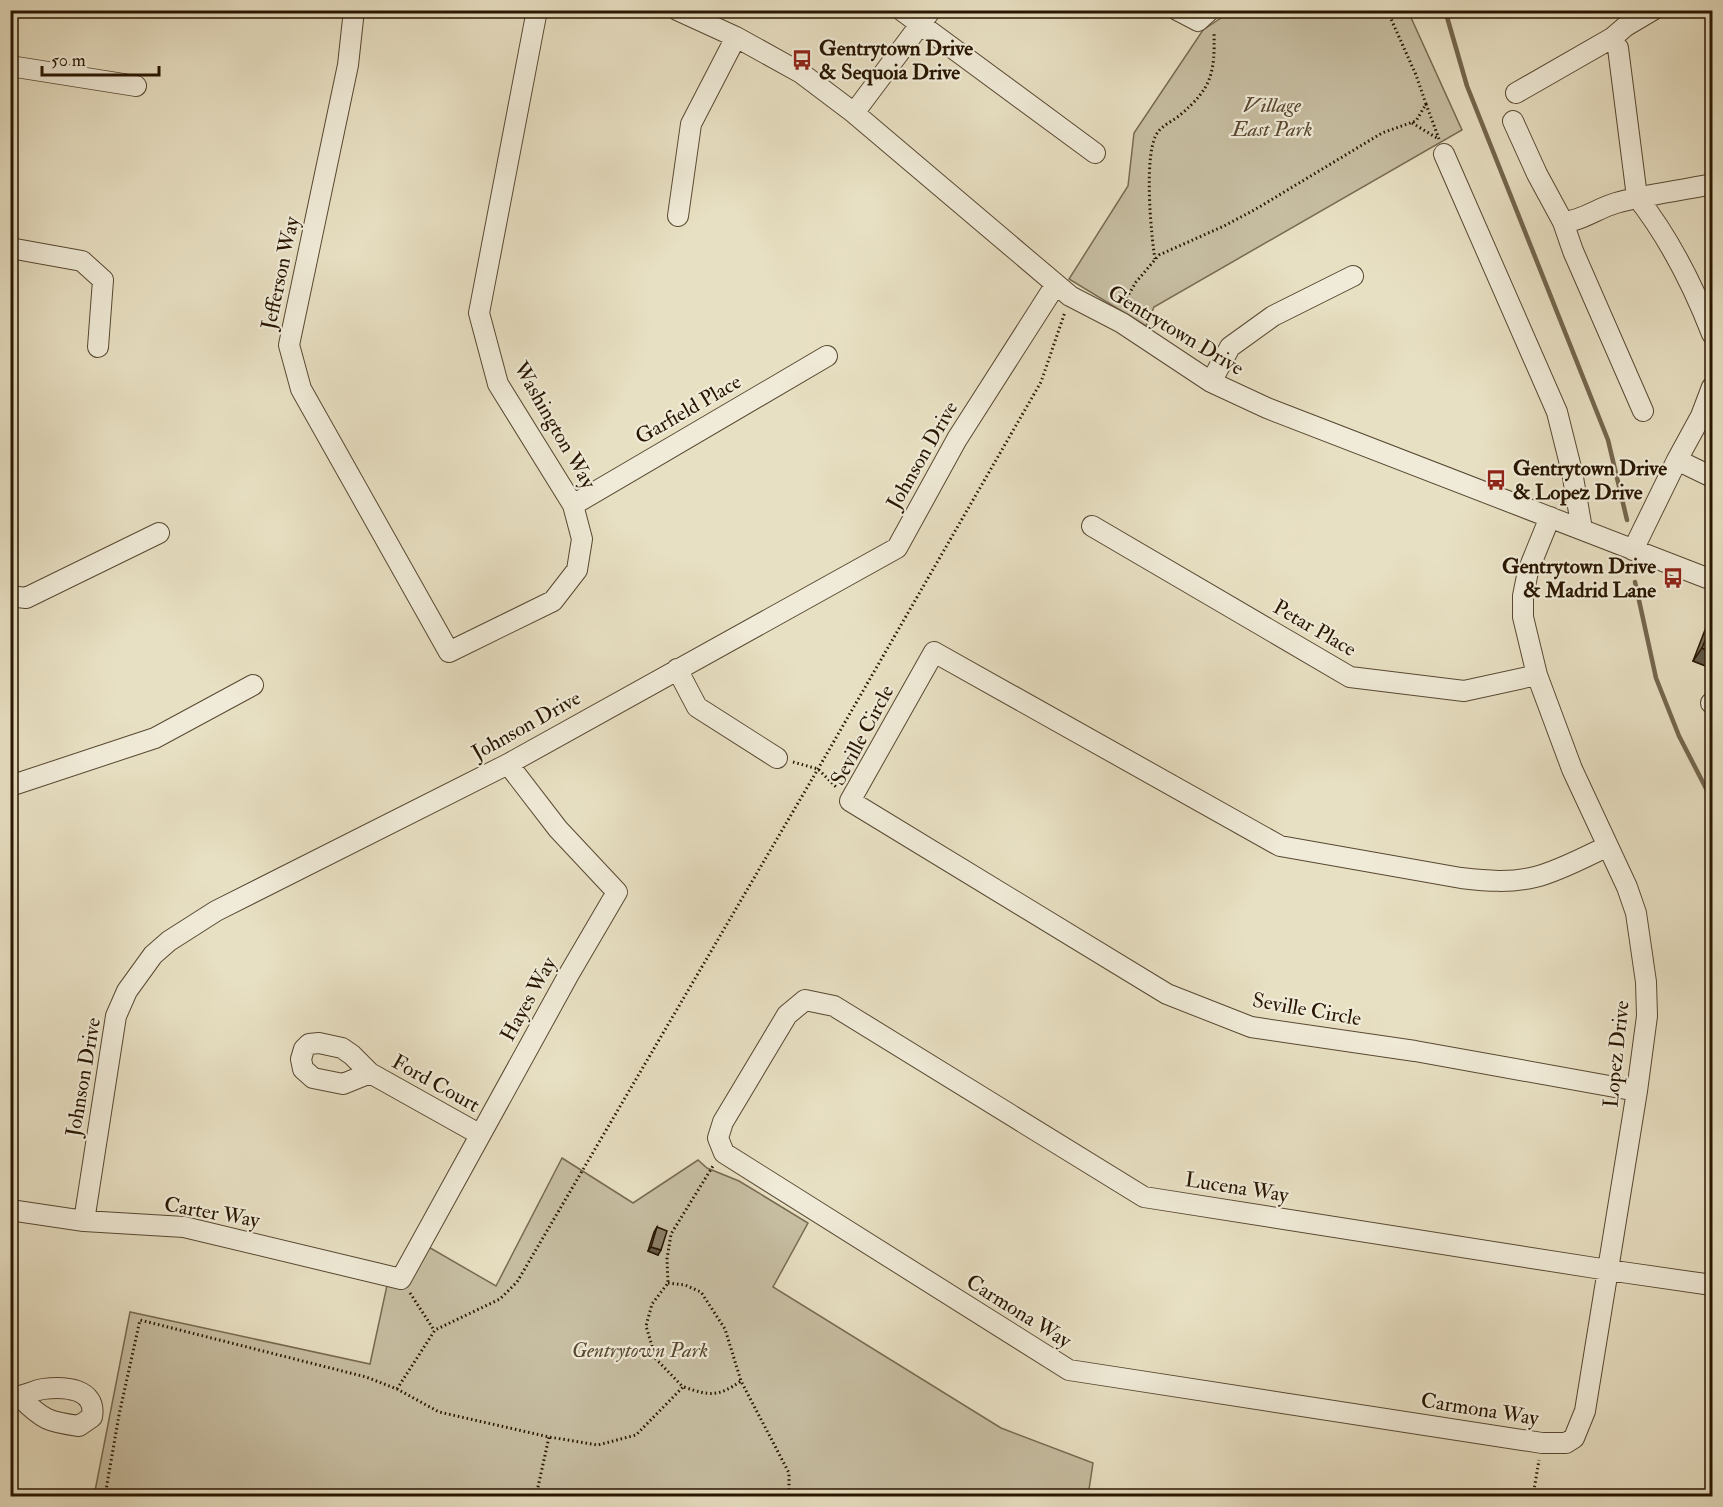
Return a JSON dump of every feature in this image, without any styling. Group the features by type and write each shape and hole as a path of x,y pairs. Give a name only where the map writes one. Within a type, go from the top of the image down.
{"street":[{"name":"Jefferson Way","path":"354,10 348,65 289,345 301,389 449,652"},
{"name":"Washington Way","path":"449,652 553,601 577,570 582,539 573,505 498,384 479,313 537,10"},
{"name":"Gentrytown Drive","path":"677,10 736,36 801,73 854,113 1063,290 1114,319 1211,382 1267,408 1713,580"},
{"path":"901,10 926,18 1095,153"},
{"path":"1177,10 1198,21 1212,20"},
{"path":"1653,10 1626,26 1616,51 1636,197 1657,223 1672,248 1686,273 1713,334"},
{"path":"854,113 926,18"},
{"path":"678,216 690,124 736,36"},
{"path":"1516,93 1616,51"},
{"path":"10,66 136,86"},
{"path":"1514,121 1537,174 1567,222 1573,251 1643,411"},
{"path":"1442,146 1557,412 1572,472 1582,529"},
{"path":"1567,222 1636,197 1713,184"},
{"path":"10,248 82,261 103,280 98,347"},
{"path":"1211,382 1230,347 1273,316 1353,276"},
{"name":"Johnson Drive","path":"84,1221 116,1016 128,991 153,955 169,941 216,911 508,764 897,548 957,439 1063,290"},
{"name":"Garfield Place","path":"573,505 827,356"},
{"path":"1633,550 1701,416 1713,387"},
{"path":"1677,460 1713,477"},
{"name":"Lopez Drive","path":"1551,517 1528,571 1523,596 1523,617 1538,675 1572,770 1608,846 1636,913 1646,982 1647,1016 1585,1410 1574,1438"},
{"name":"Petar Place","path":"1092,526 1350,677 1464,691 1538,675"},
{"path":"10,596 26,598 159,533"},
{"name":"Seville Circle","path":"1608,846 1538,877 1515,881 1461,878 1280,846 934,652 850,801 1167,994 1251,1027 1415,1051 1637,1091"},
{"path":"677,669 697,707 777,758"},
{"path":"10,786 155,738 253,685"},
{"name":"Hayes Way","path":"401,1279 479,1134 617,892 558,829 508,764"},
{"name":"Lucena Way","path":"724,1153 718,1138 723,1122 787,1015 805,1000 834,1006 1144,1197 1608,1270 1713,1284"},
{"name":"Ford Court","path":"370,1073 479,1134"},
{"name":"Carmona Way","path":"724,1153 1069,1370 1542,1443 1566,1443 1574,1438"},
{"name":"Carter Way","path":"10,1210 84,1221 184,1227 401,1279"}],"path":[{"path":"1387,10 1412,65 1442,146"},
{"path":"1155,259 1149,221 1152,145 1158,132 1198,99 1213,72 1212,20"},
{"path":"1114,319 1136,282 1159,255 1256,209 1382,133 1416,121 1426,105"},
{"path":"1412,122 1442,146"},
{"path":"397,1389 435,1330 500,1299 517,1282 818,769 1041,382 1063,290"},
{"path":"777,758 818,769 850,801"},
{"path":"724,1153 708,1172 671,1234 667,1259 668,1283 652,1304 646,1326 656,1359 683,1387 712,1394 725,1392 741,1381"},
{"path":"401,1279 435,1330"},
{"path":"668,1283 685,1285 701,1292 725,1329 741,1381 789,1473 789,1497"},
{"path":"105,1497 119,1415 140,1320 366,1377 397,1389 440,1412 549,1437 597,1445 636,1436 683,1387"},
{"path":"536,1497 549,1437"},
{"path":"1533,1497 1542,1443"},
{"path":"1706,1497 1713,1445"}],"green space":[{"name":"Village East Park","path":"1228,11 1408,11 1462,130 1154,307 1146,326 1069,279 1128,186 1134,133 1203,30"},
{"name":"Gentrytown Park","path":"562,1158 633,1203 698,1160 707,1168 739,1181 808,1223 773,1287 1001,1428 1093,1463 1088,1496 94,1496 130,1312 370,1364 389,1276 420,1242 496,1286"}],"building":[{"path":"1713,621 1713,653 1702,648"},
{"path":"657,1227 667,1231 661,1250 651,1247"}],"waterway":[{"path":"1445,10 1467,86 1608,440 1627,520"},
{"path":"1635,582 1656,678 1679,736 1712,800"}],"place":[{"name":"Gentrytown Drive & Sequoia Drive","path":"802,60"},
{"name":"Gentrytown Drive & Lopez Drive","path":"1496,480"},
{"name":"Gentrytown Drive & Madrid Lane","path":"1673,578"}]}
